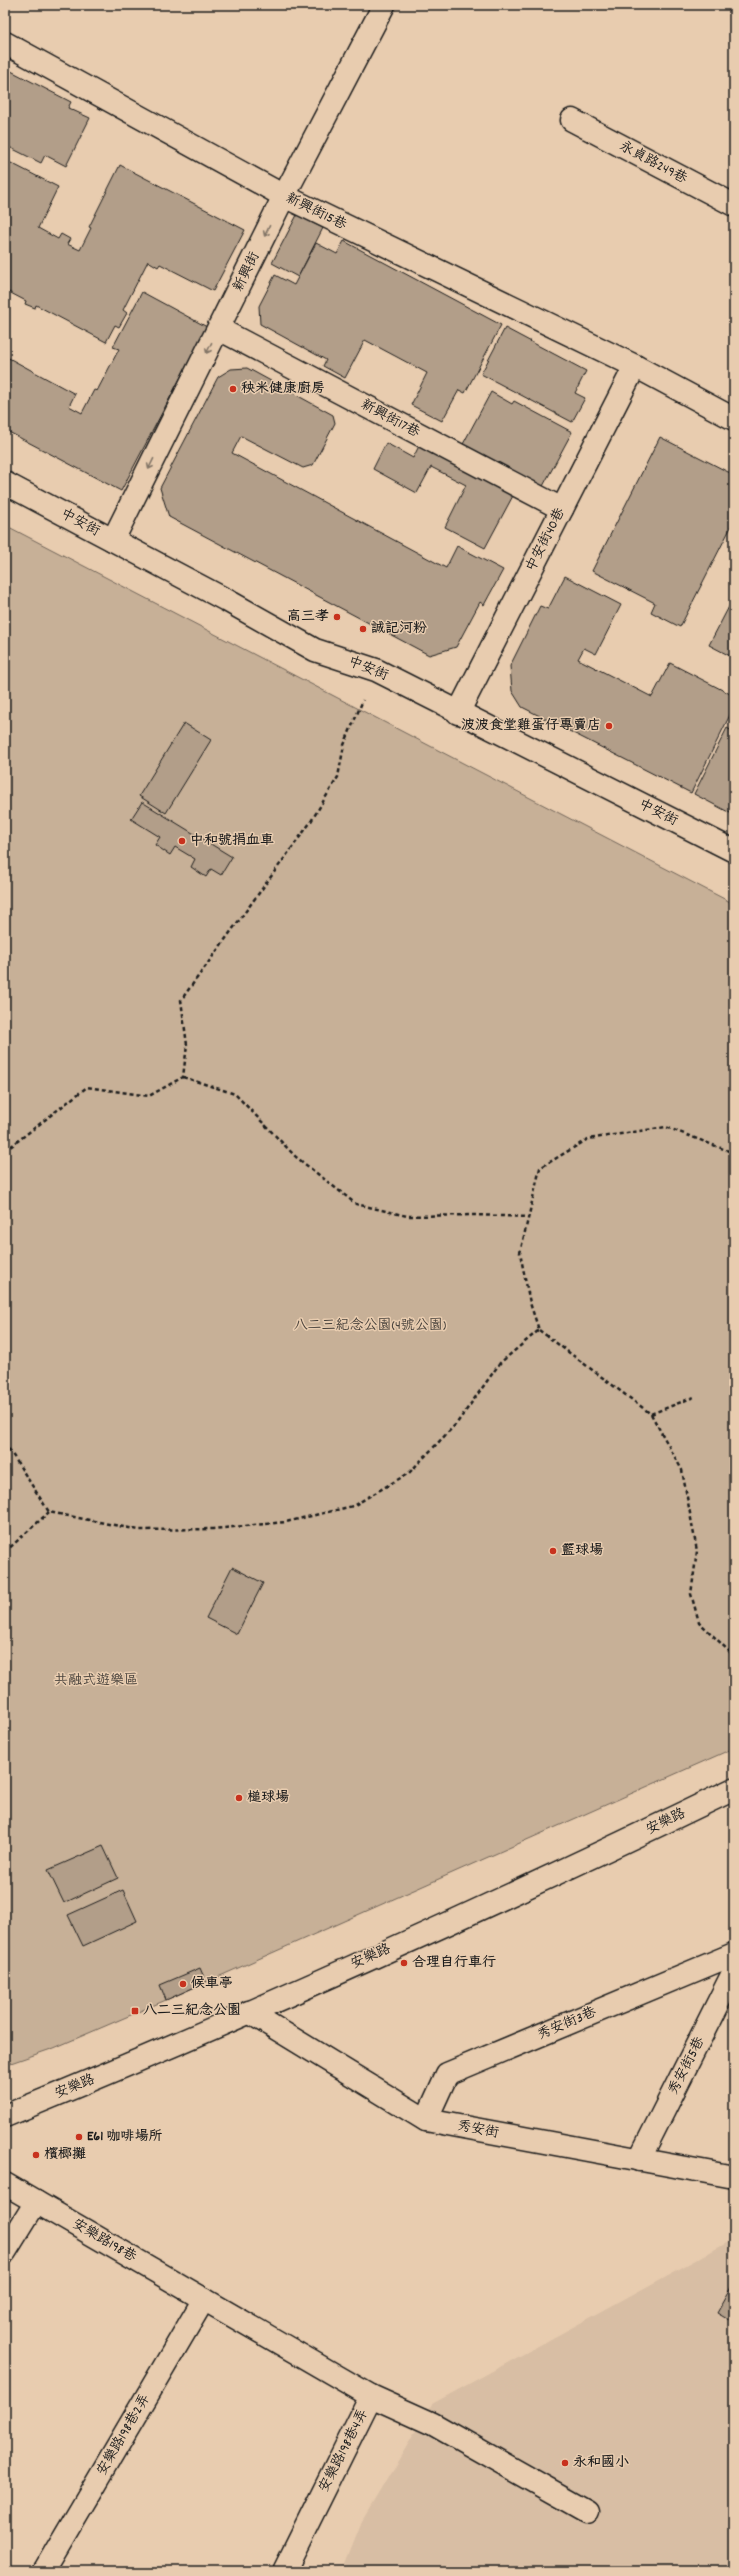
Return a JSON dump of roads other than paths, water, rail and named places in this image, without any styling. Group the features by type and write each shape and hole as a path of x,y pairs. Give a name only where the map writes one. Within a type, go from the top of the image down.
{"street":[{"name":"新興街","path":"113,540 284,196 384,5"},
{"name":"新興街15巷","path":"5,43 284,196 635,366 734,419"},
{"name":"永貞路249巷","path":"572,120 734,205"},
{"name":"新興街17巷","path":"218,329 562,509"},
{"name":"中安街40巷","path":"458,713 635,366"},
{"name":"中安街","path":"5,483 315,650 376,670 458,713 734,851"},
{"name":"安樂路","path":"5,2116 166,2050 618,1845 734,1789"},
{"name":"秀安街3巷","path":"426,2120 447,2074 734,1954"},
{"name":"秀安街5巷","path":"639,2160 734,1971"},
{"name":"秀安街","path":"249,2012 426,2120 734,2177"},
{"name":"安樂路198巷","path":"5,2184 204,2298"},
{"path":"5,2252 36,2202"},
{"name":"安樂路198巷4弄","path":"204,2298 371,2396 284,2571"},
{"name":"安樂路198巷2弄","path":"44,2571 204,2298"},
{"path":"371,2396 434,2424 587,2511"}],"place":[{"name":"秧米健康廚房","path":"233,389"},
{"name":"高三孝","path":"337,617"},
{"name":"誠記河粉","path":"363,629"},
{"name":"波波食堂雞蛋仔專賣店","path":"609,726"},
{"name":"中和號捐血車","path":"182,841"},
{"name":"籃球場","path":"553,1551"},
{"name":"槌球場","path":"239,1798"},
{"name":"合理自行車行","path":"404,1963"},
{"name":"候車亭","path":"183,1984"},
{"name":"八二三紀念公園","path":"135,2011"},
{"name":"E61 咖啡場所","path":"79,2137"},
{"name":"檳榔攤","path":"36,2155"},
{"name":"永和國小","path":"565,2463"}],"park label":[{"name":"八二三紀念公園(4號公園)","path":"370,1326"},
{"name":"共融式遊樂區","path":"96,1681"}]}
